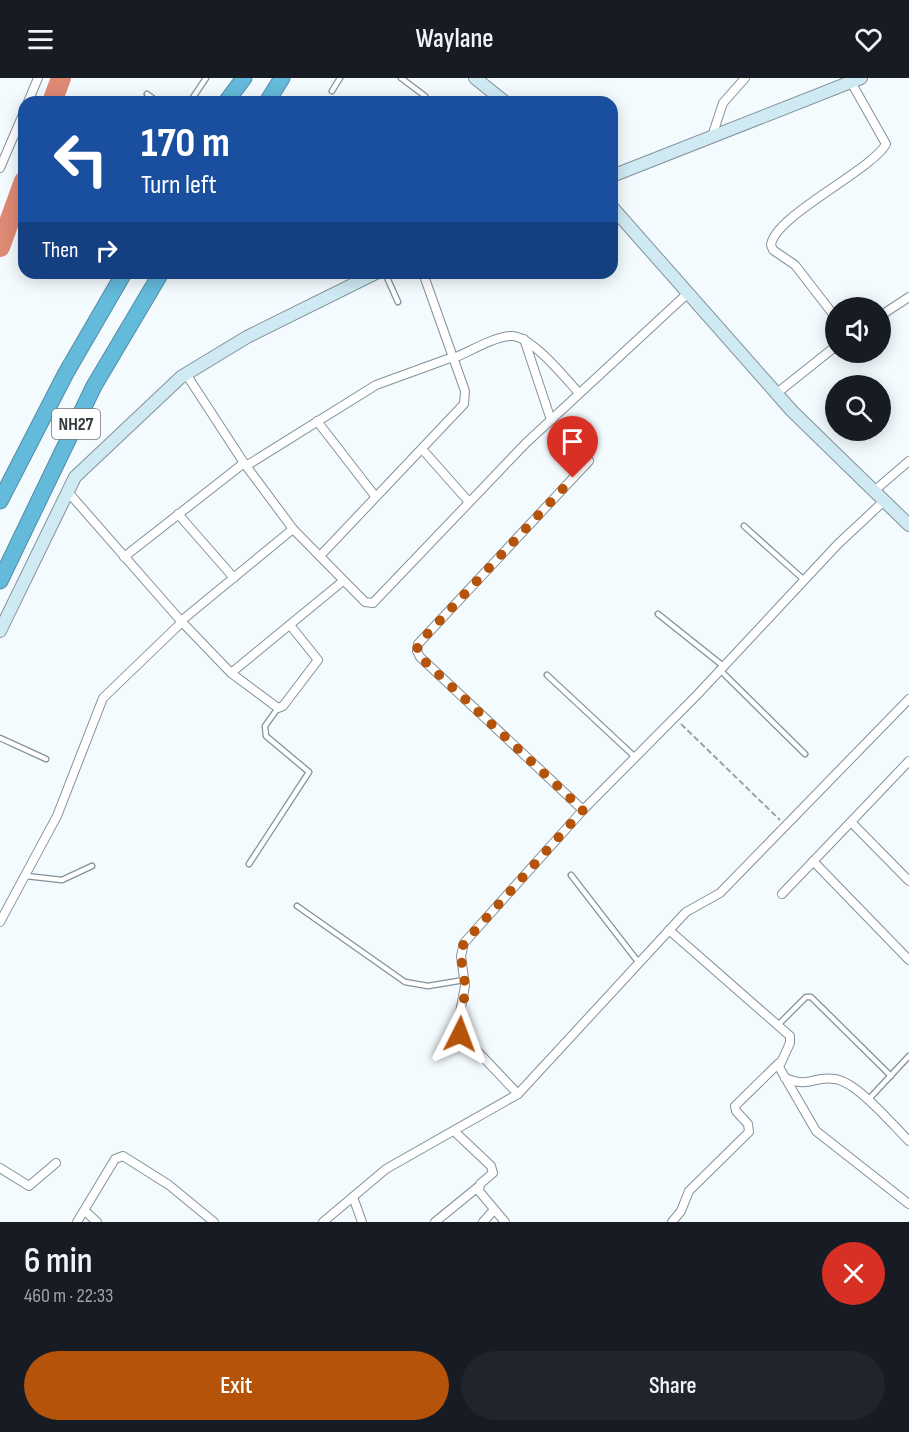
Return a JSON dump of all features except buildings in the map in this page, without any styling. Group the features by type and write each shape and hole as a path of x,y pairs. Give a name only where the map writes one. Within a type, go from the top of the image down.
{"highway":[{"path":"230,96 244,78"},
{"path":"271,96 282,78"},
{"name":"NH27","path":"0,501 66,373 121,279"},
{"name":"NH27","path":"0,581 94,386 156,279"}],"main road":[{"path":"475,78 498,96"},
{"path":"618,174 856,80"},
{"path":"618,214 777,393 909,525"},
{"path":"0,630 75,477 186,374 246,337 364,279"}],"street":[{"path":"30,96 38,78"},
{"path":"712,136 723,103 745,78"},
{"path":"825,304 795,265 773,250 771,245 775,235 803,208 886,144 856,80"},
{"path":"0,168 18,126"},
{"path":"320,556 464,404 465,391 425,279"},
{"path":"186,374 245,465 293,529 365,602 373,603 551,420 688,293"},
{"path":"891,309 909,297"},
{"path":"124,557 245,465 376,386 507,337 524,339 579,393"},
{"path":"524,339 551,420"},
{"path":"777,393 825,355"},
{"path":"317,421 375,496"},
{"path":"422,449 469,502"},
{"path":"583,810 417,651 418,644 589,461"},
{"path":"874,491 909,461"},
{"path":"68,492 181,622 231,673 278,708 283,706 317,665 318,660 290,625"},
{"path":"518,1094 460,1034 459,1018 465,992 461,956 464,943 583,810 675,717 803,579 884,501"},
{"path":"178,514 234,578"},
{"path":"0,922 57,816 103,698 181,622 293,529"},
{"path":"231,673 343,581"},
{"path":"323,1222 386,1169 518,1094 686,912 720,893 909,699"},
{"path":"782,894 909,761"},
{"path":"850,822 909,881"},
{"path":"813,861 909,960"},
{"path":"669,930 790,1036 790,1043 779,1063 735,1106 736,1111 748,1124 749,1132 689,1191 681,1211 672,1222"},
{"path":"779,1063 785,1078 816,1131 909,1204"},
{"path":"785,1078 805,1084 823,1079 836,1079 850,1085 909,1141"},
{"path":"435,1222 478,1187 494,1170 454,1131"},
{"path":"77,1222 115,1159 123,1156 169,1185 214,1222"},
{"path":"0,1168 29,1186 56,1163"},
{"path":"478,1187 505,1222"},
{"path":"353,1197 363,1222"},
{"path":"483,1222 494,1209"},
{"path":"85,1211 97,1222"}],"lane":[{"path":"194,96 206,78"},
{"path":"332,91 340,78"},
{"path":"401,78 425,96"},
{"path":"388,279 398,302"},
{"path":"744,526 803,579"},
{"path":"658,614 721,667 806,754"},
{"path":"547,675 635,757"},
{"path":"249,864 309,772 266,736 265,726 278,708"},
{"path":"0,738 46,759"},
{"path":"24,875 62,880 92,866"},
{"path":"571,875 639,963"},
{"path":"297,906 405,982 428,986 464,980"},
{"path":"778,1024 806,997 811,997 891,1076"},
{"path":"867,1101 909,1056"}],"path":[{"path":"675,717 786,826"}],"waterway":[{"path":"54,96 61,78"},
{"path":"0,247 18,198"}],"route":[{"path":"460,1034 459,1018 465,992 461,956 464,943 583,810 420,657 417,651 418,644 573,478"}]}
